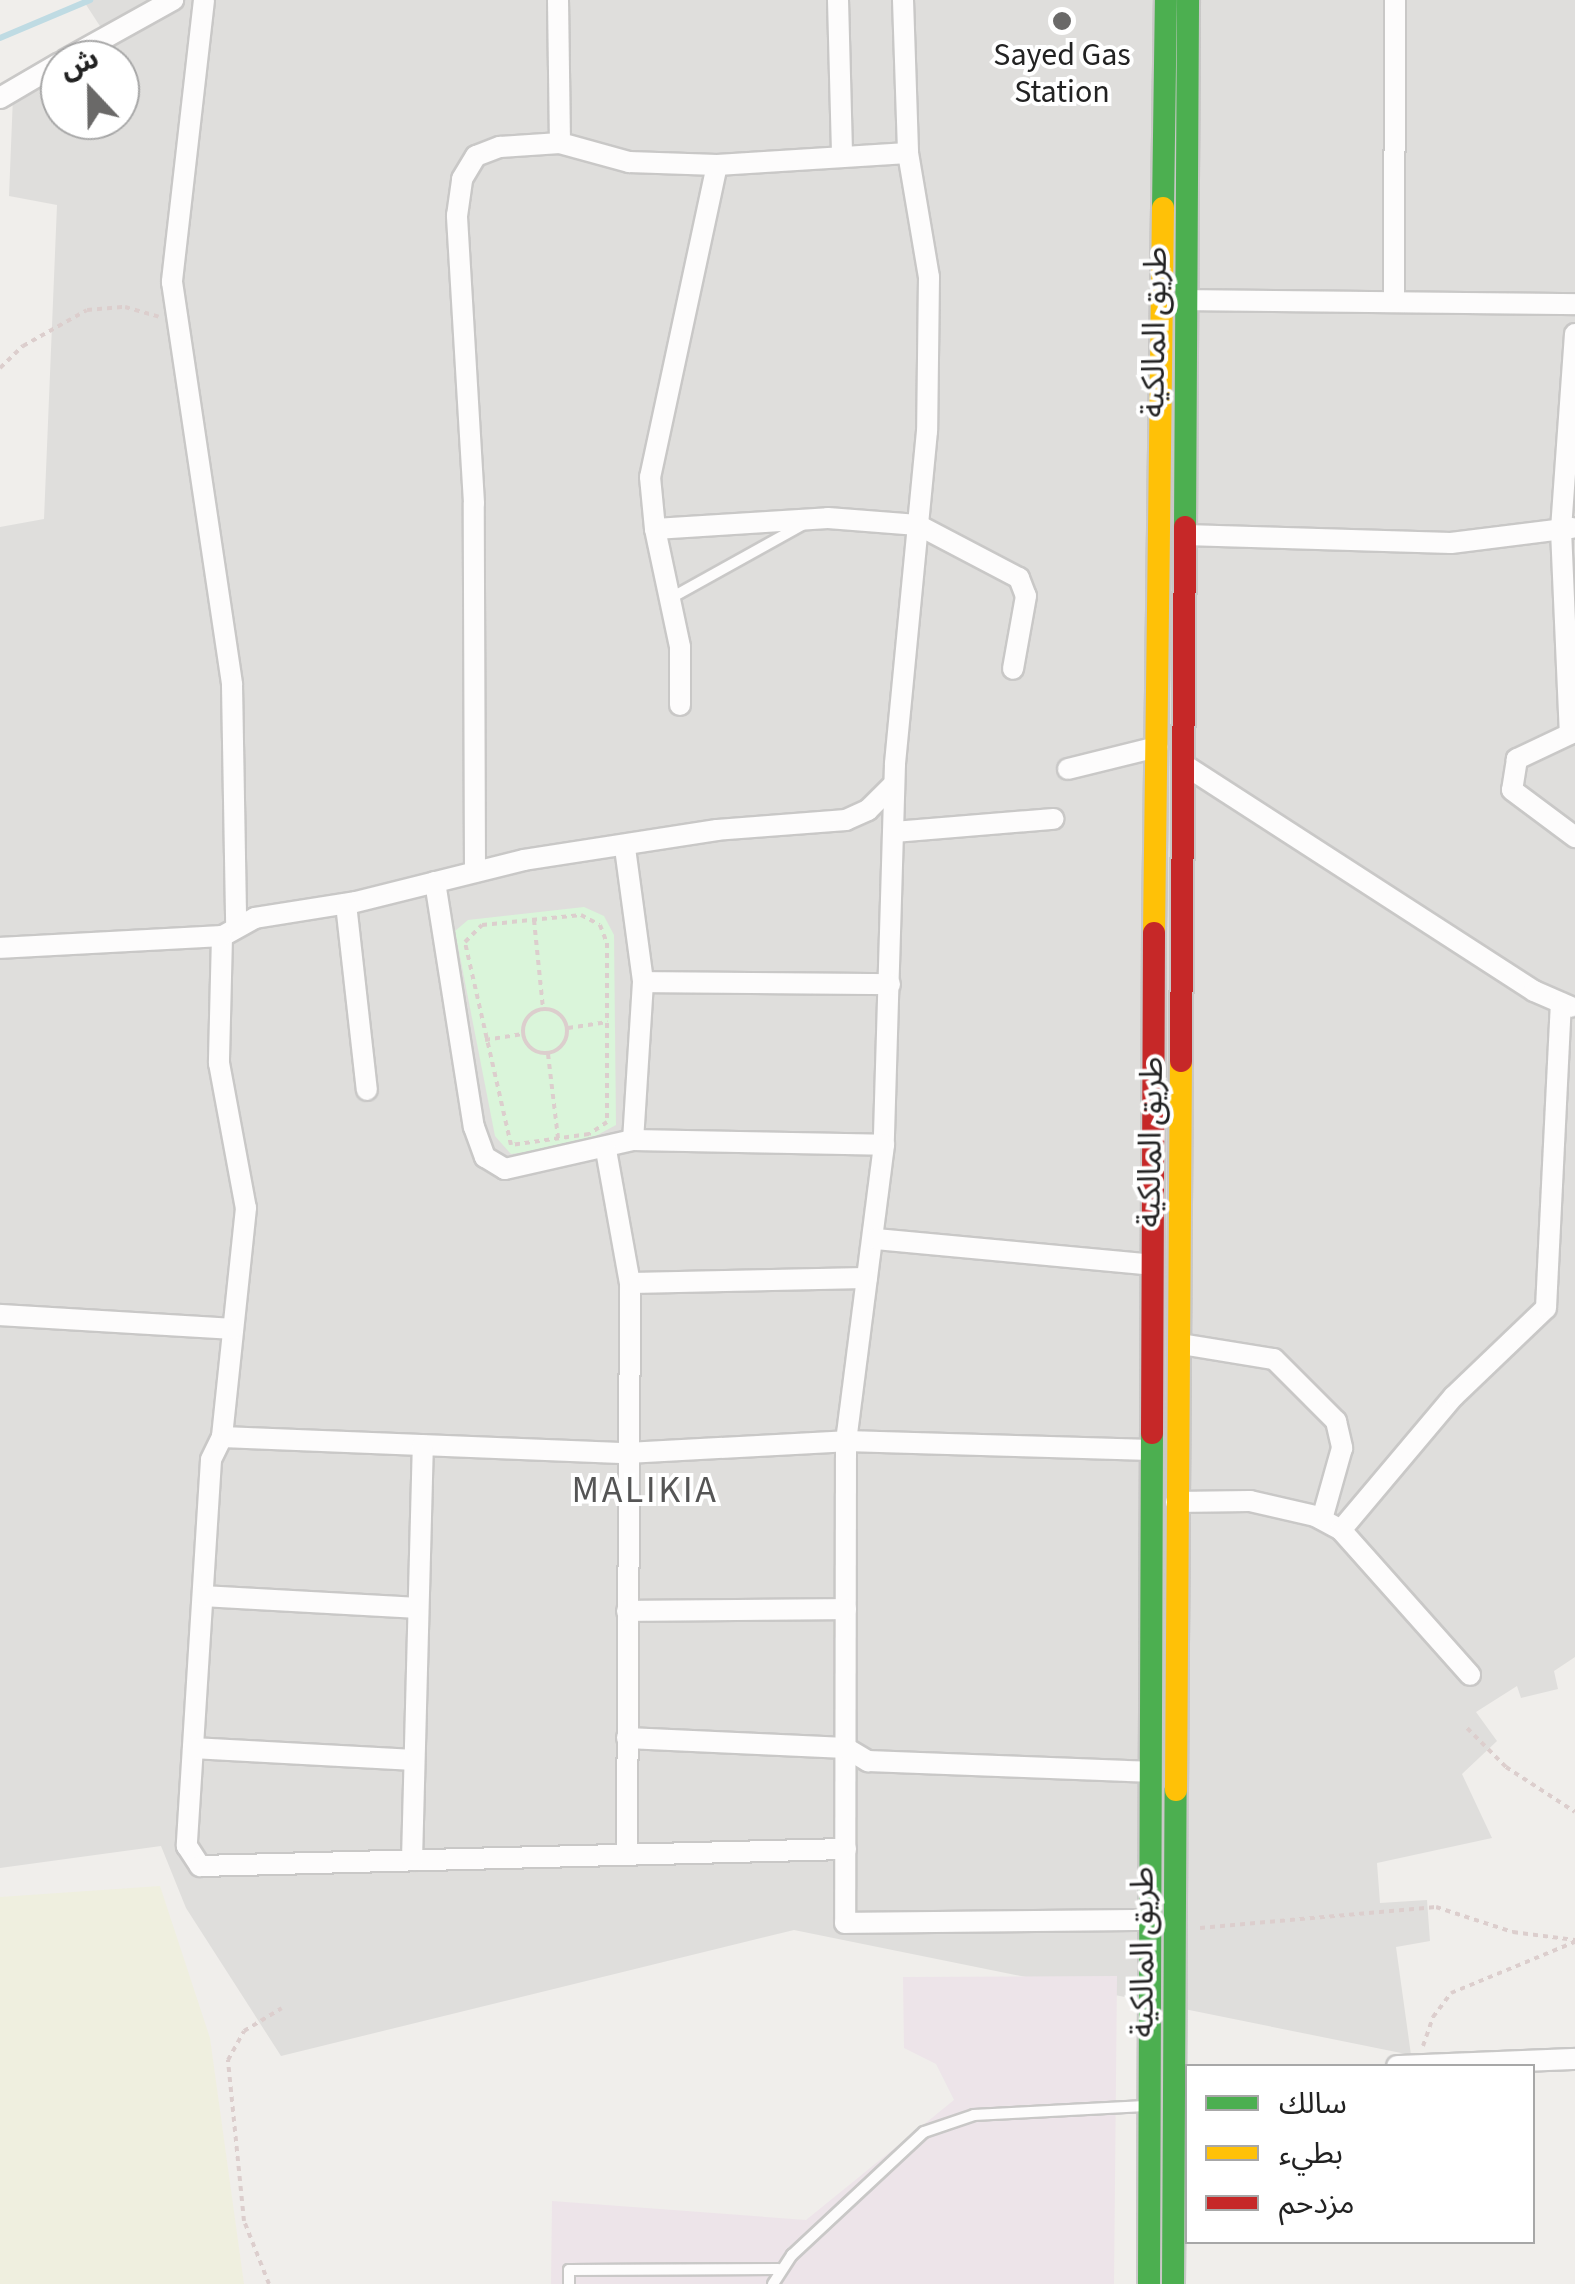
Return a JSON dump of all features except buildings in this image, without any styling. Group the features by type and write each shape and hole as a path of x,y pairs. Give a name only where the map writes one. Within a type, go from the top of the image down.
{"main road":[{"name":"طريق المالكية","path":"1149,2284 1171,2102 1150,1920 1153,1051 1166,0"},
{"name":"طريق المالكية","path":"1174,2284 1174,1682 1186,1052 1188,0"},
{"path":"1164,105 1190,106"},
{"path":"1163,299 1188,300"},
{"path":"1160,490 1186,491"},
{"path":"1153,1051 1186,1052"},
{"path":"1150,1682 1174,1682"},
{"path":"1151,1892 1176,1892"}],"street":[{"path":"100,40 173,0"},
{"path":"204,0 172,282 232,685 229,930 219,1062 246,1208 222,1437 211,1460 187,1846 200,1866 846,1849"},
{"path":"558,0 560,144"},
{"path":"838,0 842,154"},
{"path":"903,0 908,153 928,277 927,431 894,784 884,1145 875,1239 846,1441 845,1923 1150,1920"},
{"path":"1394,300 1395,0"},
{"path":"0,98 40,74"},
{"path":"475,872 474,503 457,216 462,179 476,156 500,146 560,144 629,162 716,165 842,154 908,153"},
{"path":"680,705 680,648 656,529 650,477 716,165"},
{"path":"1188,300 1575,304"},
{"path":"1575,334 1568,528 1570,734 1517,759 1512,790 1575,836"},
{"path":"656,529 812,519 918,525 1019,578 1026,596 1014,669"},
{"path":"1186,535 1452,543 1568,528"},
{"path":"1068,769 1157,748"},
{"path":"1184,764 1568,1006 1546,1308 1454,1396 1341,1530"},
{"path":"0,948 229,930 475,872 717,830 846,820 868,810 894,784"},
{"path":"894,832 1053,819"},
{"path":"624,848 642,982 632,1140"},
{"path":"436,882 474,1128 485,1156 505,1169 606,1150 632,1140 884,1145"},
{"path":"346,904 367,1090"},
{"path":"642,982 890,984"},
{"path":"606,1150 630,1283 627,1855"},
{"path":"875,1239 1153,1265"},
{"path":"630,1283 867,1278"},
{"path":"0,1315 233,1329"},
{"path":"1181,1344 1274,1359 1336,1421 1342,1448 1322,1520"},
{"path":"222,1437 627,1454 846,1441 1150,1450"},
{"path":"412,1860 423,1445"},
{"path":"1176,1502 1250,1501 1322,1520 1341,1530 1470,1675"},
{"path":"203,1596 418,1608"},
{"path":"627,1611 846,1608"},
{"path":"627,1738 846,1748 868,1761 1150,1772"},
{"path":"193,1748 414,1760"},
{"path":"1455,2064 1575,2059"}],"lane":[{"path":"670,598 812,519"},
{"path":"773,2284 778,2269 924,2132 974,2116 1171,2102"},
{"path":"569,2284 569,2270 778,2269"}],"path":[{"path":"0,368 23,346 87,310 125,307 149,317 178,316"},
{"path":"581,915 600,925 607,944 607,1122 588,1134 508,1142 467,938 482,925 534,920 581,915"},
{"path":"534,920 544,1009"},
{"path":"544,1009 562,1016 568,1028 561,1048 548,1054 529,1047 523,1034 530,1015 544,1009"},
{"path":"568,1028 608,1022"},
{"path":"485,1040 523,1034"},
{"path":"548,1054 558,1140"},
{"path":"1467,1728 1506,1767 1575,1812"},
{"path":"1176,1931 1436,1907 1513,1932 1575,1941"},
{"path":"1408,2064 1432,2017 1451,1993 1575,1941"},
{"path":"268,2284 244,2221 228,2060 244,2030 282,2008"}],"shaded area":[{"path":"83,0 1575,0 1575,1657 1554,1671 1558,1689 1521,1698 1517,1686 1476,1712 1497,1741 1462,1774 1492,1838 1377,1863 1380,1903 1427,1900 1430,1941 1396,1947 1411,2055 794,1930 281,2056 186,1908 161,1846 0,1868 0,527 44,519 57,205 9,196 13,96 40,80 40,140 140,140 140,40 109,40"},
{"path":"1117,1976 1114,2284 551,2284 552,2201 806,2220 954,2100 936,2064 904,2048 903,1977"}],"green space":[{"path":"584,907 604,916 614,935 616,1125 579,1145 511,1154 495,1136 455,931 468,920"},
{"path":"160,1886 210,2038 244,2284 0,2284 0,1897"}],"waterway":[{"path":"0,38 90,0"}],"traffic: fast":[{"path":"1163,208 1166,0"},
{"path":"1185,527 1188,0"},
{"path":"1149,2284 1152,1433"},
{"path":"1173,2284 1176,1790"}],"traffic: slow":[{"path":"1154,933 1163,208"},
{"path":"1176,1790 1181,1061"}],"traffic: jam":[{"path":"1181,1061 1185,527"},
{"path":"1152,1433 1154,933"}],"place":[{"name":"Sayed Gas Station","path":"1062,21"}],"district":[{"name":"MALIKIA","path":"645,1491"}]}
